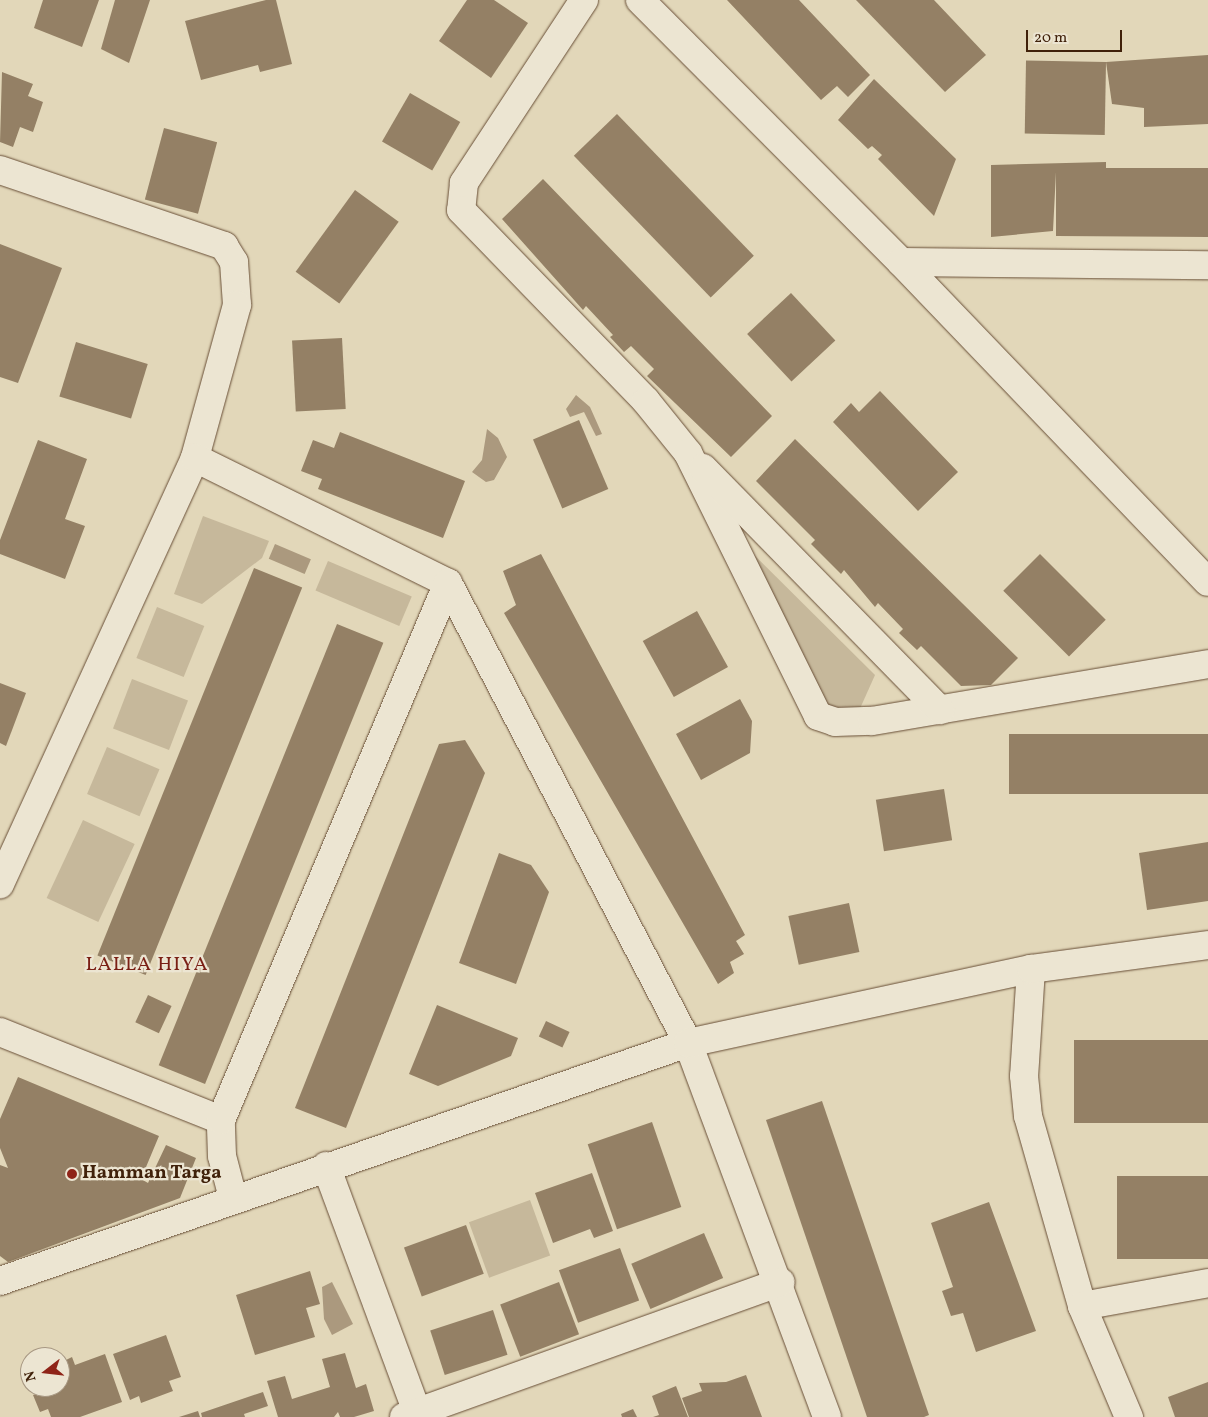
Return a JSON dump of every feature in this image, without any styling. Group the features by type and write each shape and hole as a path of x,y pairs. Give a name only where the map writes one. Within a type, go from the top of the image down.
{"street":[{"path":"584,0 464,183 461,210 646,401 688,453 940,710"},
{"path":"640,0 901,262 1208,582"},
{"path":"0,170 224,246 234,262 237,305 195,458 0,884"},
{"path":"901,262 1208,265"},
{"path":"688,453 818,716 850,723 940,710 1208,664"},
{"path":"195,458 448,583 688,1043 781,1282 827,1417"},
{"path":"233,1198 222,1156 220,1120 448,583"},
{"path":"0,1281 233,1198 688,1043 1031,969 1208,945"},
{"path":"1031,969 1024,1076 1028,1116 1082,1306 1129,1417"},
{"path":"0,1032 220,1120"},
{"path":"326,1166 410,1415 781,1282"},
{"path":"1082,1306 1208,1283"}],"shaded area":[{"path":"576,395 590,407 602,434 596,436 584,412 570,417 566,409"},
{"path":"487,429 498,438 507,457 494,480 486,482 472,472 482,460"},
{"path":"203,516 269,541 262,558 202,604 174,594"},
{"path":"733,534 875,675 858,713 822,710"},
{"path":"275,544 311,559 305,574 269,559"},
{"path":"328,561 412,597 399,626 315,590"},
{"path":"157,607 204,626 184,677 136,658"},
{"path":"132,679 188,701 169,750 113,728"},
{"path":"107,747 159,769 140,816 87,794"},
{"path":"83,820 135,844 98,922 47,898"},
{"path":"530,1200 550,1255 489,1278 469,1222"},
{"path":"332,1282 353,1324 332,1335 324,1319 322,1287"}],"building":[{"path":"43,0 99,0 82,47 34,28"},
{"path":"115,0 150,0 129,63 101,49"},
{"path":"266,0 276,0 292,64 260,72 258,65 201,80 185,21"},
{"path":"467,0 494,0 528,23 491,78 439,41"},
{"path":"727,0 799,0 870,75 848,97 837,86 821,100"},
{"path":"856,0 934,0 986,55 945,92"},
{"path":"1208,55 1208,124 1144,127 1144,108 1112,104 1106,62"},
{"path":"1026,61 1106,62 1105,135 1025,134"},
{"path":"2,72 33,84 28,96 43,102 33,132 20,127 13,147 0,142"},
{"path":"874,79 956,159 934,216 878,159 882,155 872,146 868,149 838,120"},
{"path":"410,93 460,122 432,170 382,141"},
{"path":"617,114 754,256 711,297 574,156"},
{"path":"164,128 217,142 198,214 145,199"},
{"path":"1106,162 1106,168 1208,168 1208,237 1056,236 1056,172 1053,231 991,237 991,165"},
{"path":"543,179 772,416 731,457 647,376 654,369 631,346 624,352 610,337 613,335 586,306 583,310 502,219"},
{"path":"355,190 399,222 339,303 296,272"},
{"path":"0,244 62,268 18,383 0,377"},
{"path":"791,293 835,341 791,381 747,334"},
{"path":"342,338 346,409 296,412 292,341"},
{"path":"76,342 148,364 131,418 59,397"},
{"path":"880,391 958,472 918,511 833,422 851,403 859,412"},
{"path":"579,420 608,489 562,509 533,440"},
{"path":"340,432 465,481 443,538 318,489 322,479 301,471 313,440 334,448"},
{"path":"795,439 1018,658 991,685 961,686 921,646 917,650 899,633 903,629 878,603 875,607 844,570 841,574 811,544 815,540 756,481"},
{"path":"38,440 87,459 65,519 85,526 65,579 0,554 0,540"},
{"path":"541,554 745,935 736,941 744,954 730,962 734,973 718,984 504,613 516,605 503,571"},
{"path":"1040,554 1106,620 1069,657 1003,591"},
{"path":"254,568 302,587 146,975 97,956"},
{"path":"697,611 728,667 674,697 643,641"},
{"path":"337,624 383,643 205,1084 159,1065"},
{"path":"0,683 26,693 6,746 0,743"},
{"path":"740,699 752,721 750,753 701,780 676,734"},
{"path":"1009,734 1208,734 1208,794 1009,794"},
{"path":"465,740 485,773 346,1128 295,1108 439,744"},
{"path":"944,789 952,840 884,851 876,800"},
{"path":"1208,842 1208,901 1147,910 1139,853"},
{"path":"499,853 531,865 549,892 516,984 459,963"},
{"path":"849,903 859,952 799,965 788,916"},
{"path":"148,995 172,1006 159,1033 135,1022"},
{"path":"437,1005 518,1038 511,1056 438,1086 409,1074"},
{"path":"546,1021 570,1032 562,1047 539,1036"},
{"path":"1074,1040 1208,1040 1208,1123 1074,1123"},
{"name":"Hamman Targa","path":"18,1077 159,1136 141,1179 148,1183 166,1145 196,1158 180,1198 8,1262 0,1256 0,1165 8,1168 0,1148 0,1119"},
{"path":"822,1101 929,1415 924,1417 867,1417 766,1120"},
{"path":"652,1122 681,1207 617,1229 588,1144"},
{"path":"592,1173 613,1231 594,1238 590,1229 553,1243 535,1193"},
{"path":"1117,1176 1208,1176 1208,1259 1117,1259"},
{"path":"989,1202 1036,1331 976,1352 963,1313 951,1316 942,1291 953,1287 931,1223"},
{"path":"466,1225 484,1274 422,1296 404,1248"},
{"path":"704,1233 723,1278 650,1309 631,1264"},
{"path":"620,1248 639,1301 578,1323 559,1270"},
{"path":"310,1271 320,1304 306,1308 315,1337 255,1355 236,1295"},
{"path":"559,1282 579,1334 520,1357 500,1305"},
{"path":"493,1310 508,1355 445,1375 430,1330"},
{"path":"166,1335 181,1377 169,1381 173,1391 141,1403 139,1396 130,1400 113,1354"},
{"path":"345,1353 356,1388 366,1384 374,1411 354,1417 340,1417 338,1412 334,1417 278,1417 267,1381 285,1376 292,1399 330,1387 322,1359"},
{"path":"105,1354 122,1402 80,1417 51,1417 48,1409 40,1412 34,1397 70,1397 70,1358 72,1357 75,1365"},
{"path":"746,1375 762,1417 689,1417 682,1398 702,1391 699,1383 726,1382"},
{"path":"1208,1382 1208,1417 1175,1417 1168,1397"},
{"path":"676,1386 688,1417 653,1417 659,1415 652,1396"},
{"path":"263,1392 268,1406 244,1414 245,1417 202,1417 201,1413"},
{"path":"633,1409 637,1417 622,1417 621,1414"},
{"path":"198,1411 200,1417 179,1417"}],"place":[{"name":"Hamman Targa","path":"72,1174"}],"district":[{"name":"LALLA HIYA","path":"147,965"}]}
